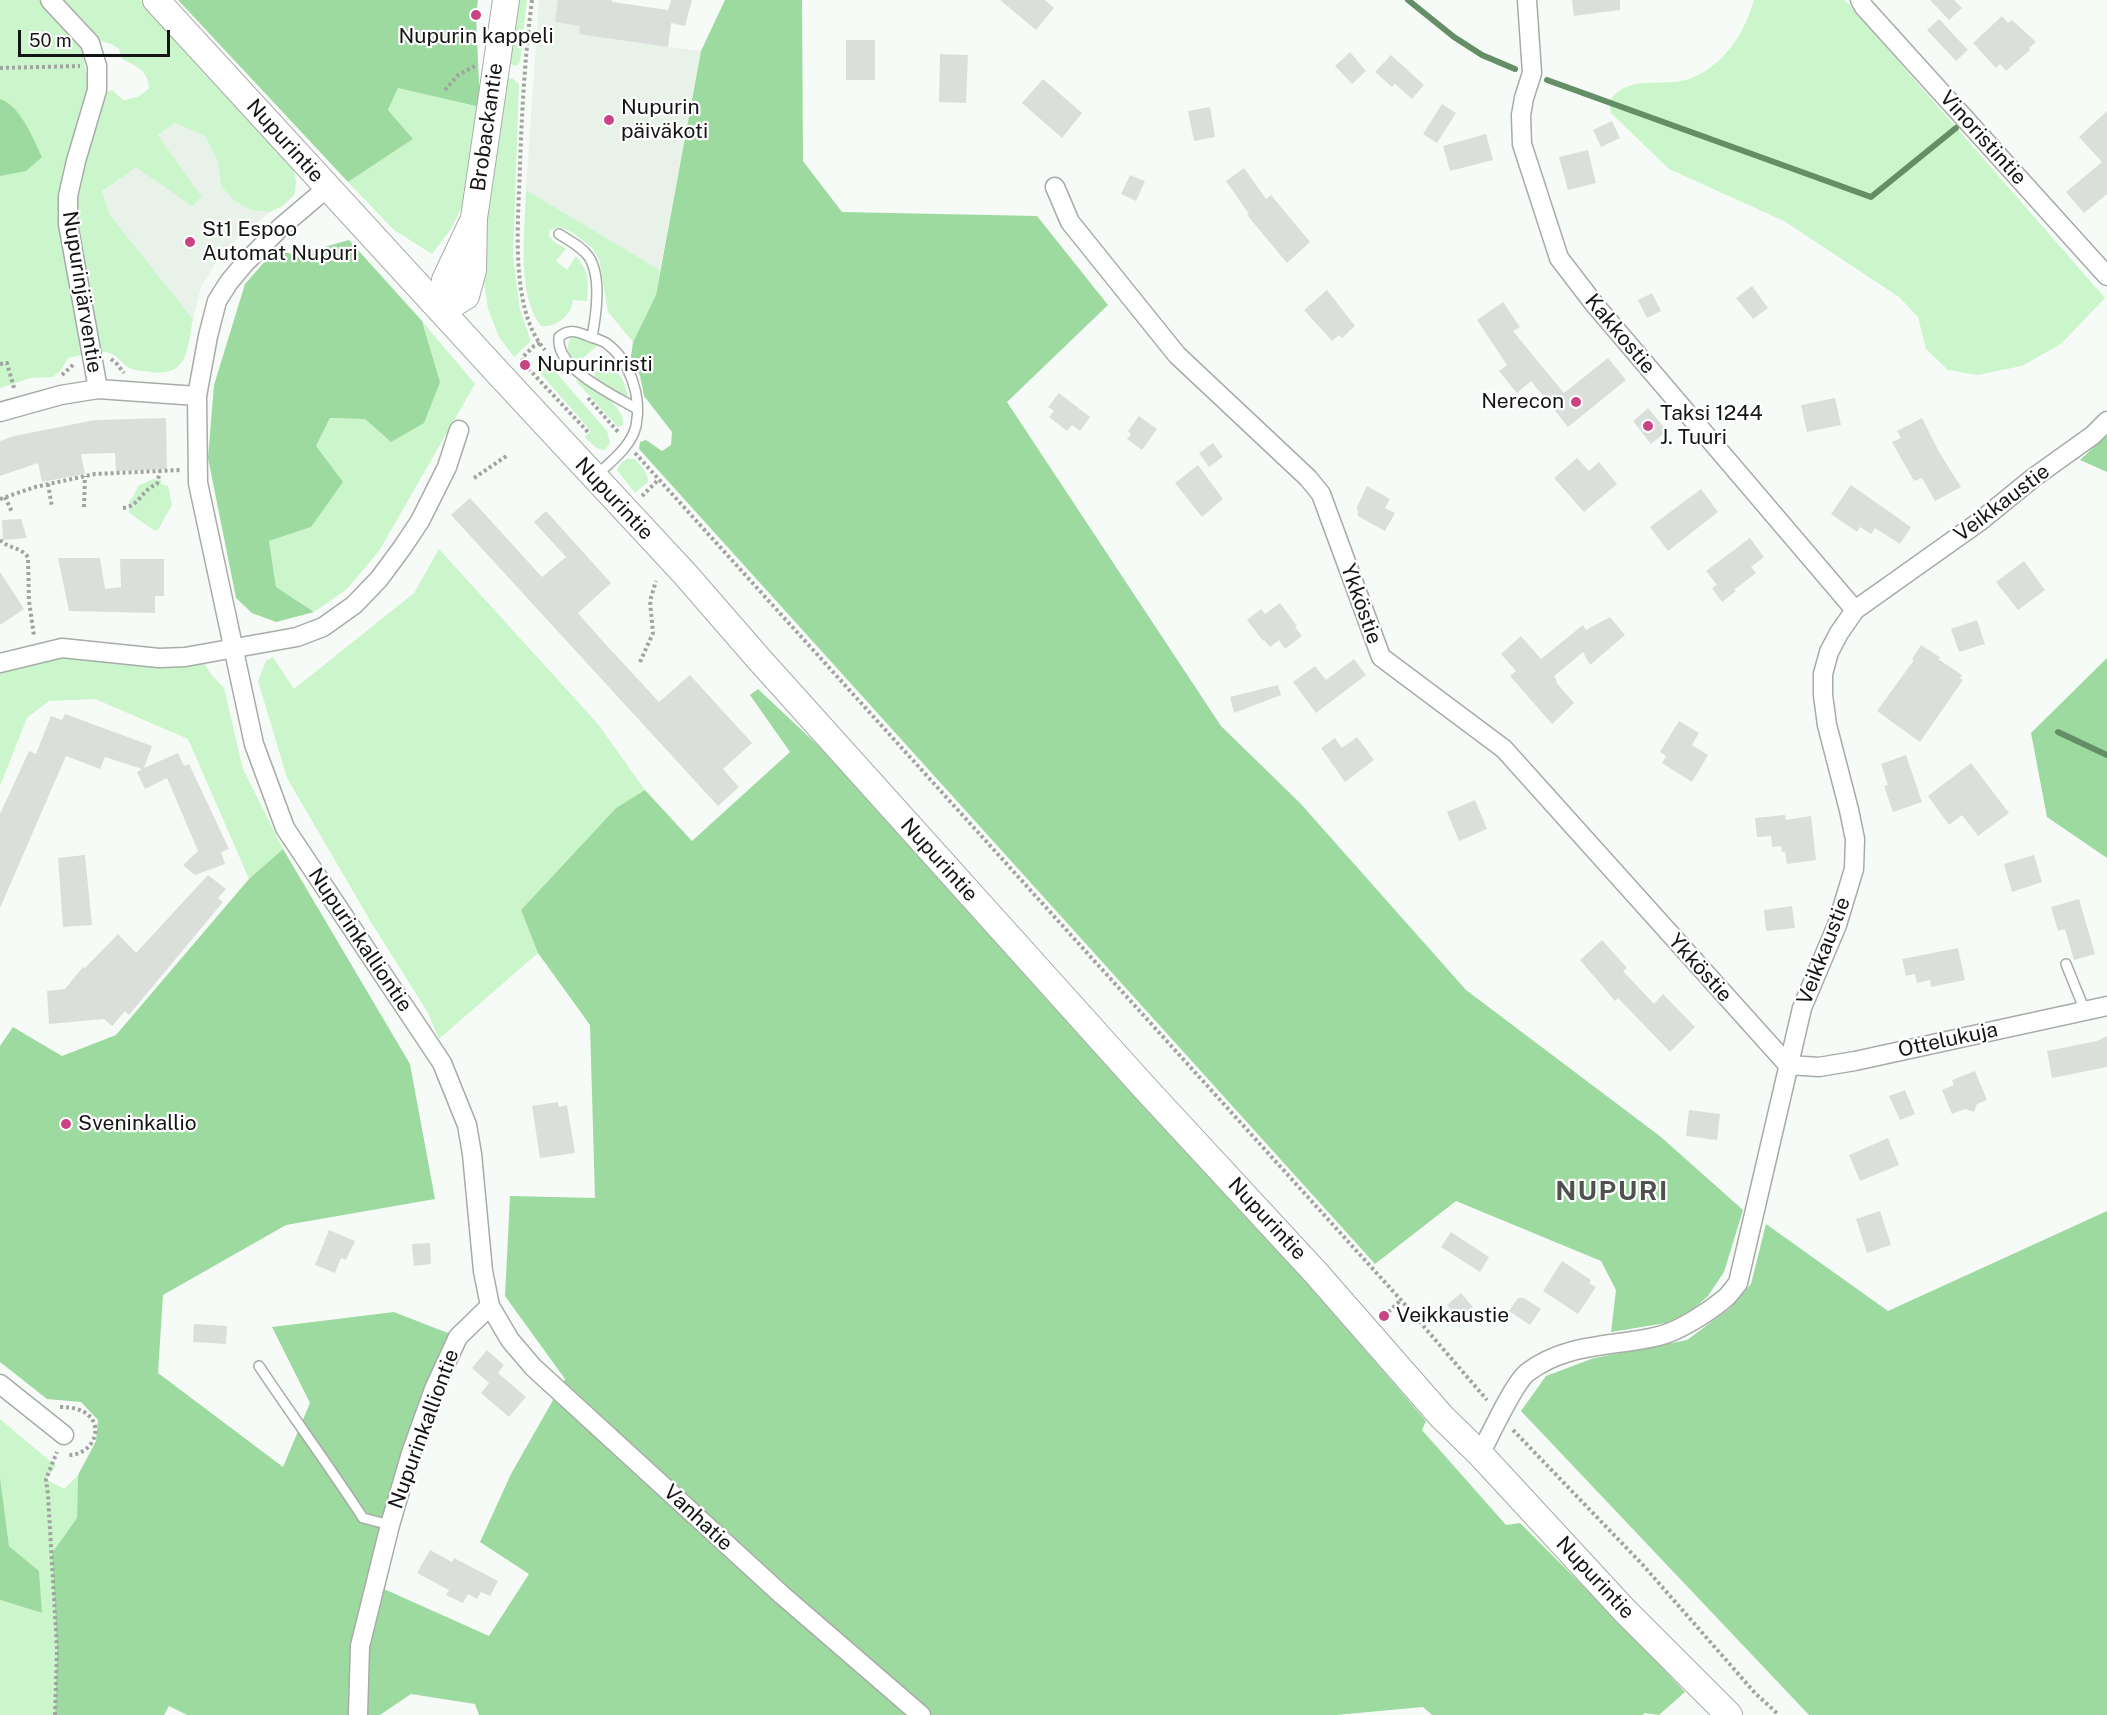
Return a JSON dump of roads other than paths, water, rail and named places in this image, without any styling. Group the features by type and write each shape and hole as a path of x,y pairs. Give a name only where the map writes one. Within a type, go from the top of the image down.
{"main road":[{"name":"Nupurintie","path":"156,0 685,574 1144,1088 1316,1273 1442,1417 1480,1454 1625,1611 1729,1715"},
{"name":"Brobackantie","path":"442,311 466,297 473,270 474,218 506,0"}],"street":[{"name":"Nupurinjärventie","path":"50,0 90,43 97,66 97,90 68,196 68,224 98,389"},
{"name":"Kakkostie","path":"1527,0 1532,73 1521,115 1522,144 1559,258 1589,299 1855,610"},
{"name":"Vinoristintie","path":"1860,0 2107,276"},
{"name":"Ykköstie","path":"1054,187 1070,222 1177,355 1308,478 1321,494 1381,657 1504,749 1788,1065"},
{"name":"Nupurinkalliontie","path":"327,188 281,227 245,263 229,282 218,301 197,396 198,483 254,744 285,828 442,1063 467,1125 472,1154 483,1271 490,1306 458,1337 434,1389 411,1453 390,1525 360,1646 358,1715"},
{"path":"0,412 50,397 98,389 197,396"},
{"name":"Veikkaustie","path":"1480,1454 1526,1373 1557,1355 1589,1346 1661,1335 1683,1326 1724,1300 1738,1283 1802,1008 1836,925 1854,869 1855,839 1850,810 1827,725 1823,674 1829,652 1855,610 1979,522 2033,478 2093,435 2107,421"},
{"path":"0,663 62,648 159,658 178,657 297,637 323,627 354,605 379,579 420,520 447,467 459,430"},
{"name":"Ottelukuja","path":"1788,1065 1819,1067 1846,1063 2107,1006"},
{"name":"Vanhatie","path":"490,1306 510,1340 533,1367 782,1595 921,1715"},
{"path":"0,1384 64,1435"}],"lane":[{"path":"559,234 580,247 590,259 595,278 597,306 592,338"},
{"path":"595,478 628,444 636,425 637,394 624,363 605,343 575,331 566,332 559,338 558,345 564,358 578,373 636,409"},
{"path":"2066,964 2085,1011"},
{"path":"259,1366 363,1518 390,1525"}],"waterway":[{"path":"1408,0 1454,37 1482,55 1515,69"},
{"path":"1547,80 1871,197 1956,128"},
{"path":"2058,732 2107,755"}],"place":[{"name":"Nupurin kappeli","path":"476,15"},
{"name":"Nupurin päiväkoti","path":"609,120"},
{"name":"St1 Espoo Automat Nupuri","path":"190,242"},
{"name":"Nupurinristi","path":"525,365"},
{"name":"Nerecon","path":"1576,402"},
{"name":"Taksi 1244 J. Tuuri","path":"1648,426"},
{"name":"Sveninkallio","path":"66,1124"},
{"name":"Veikkaustie","path":"1384,1316"}],"district":[{"name":"NUPURI","path":"1612,1192"}]}
